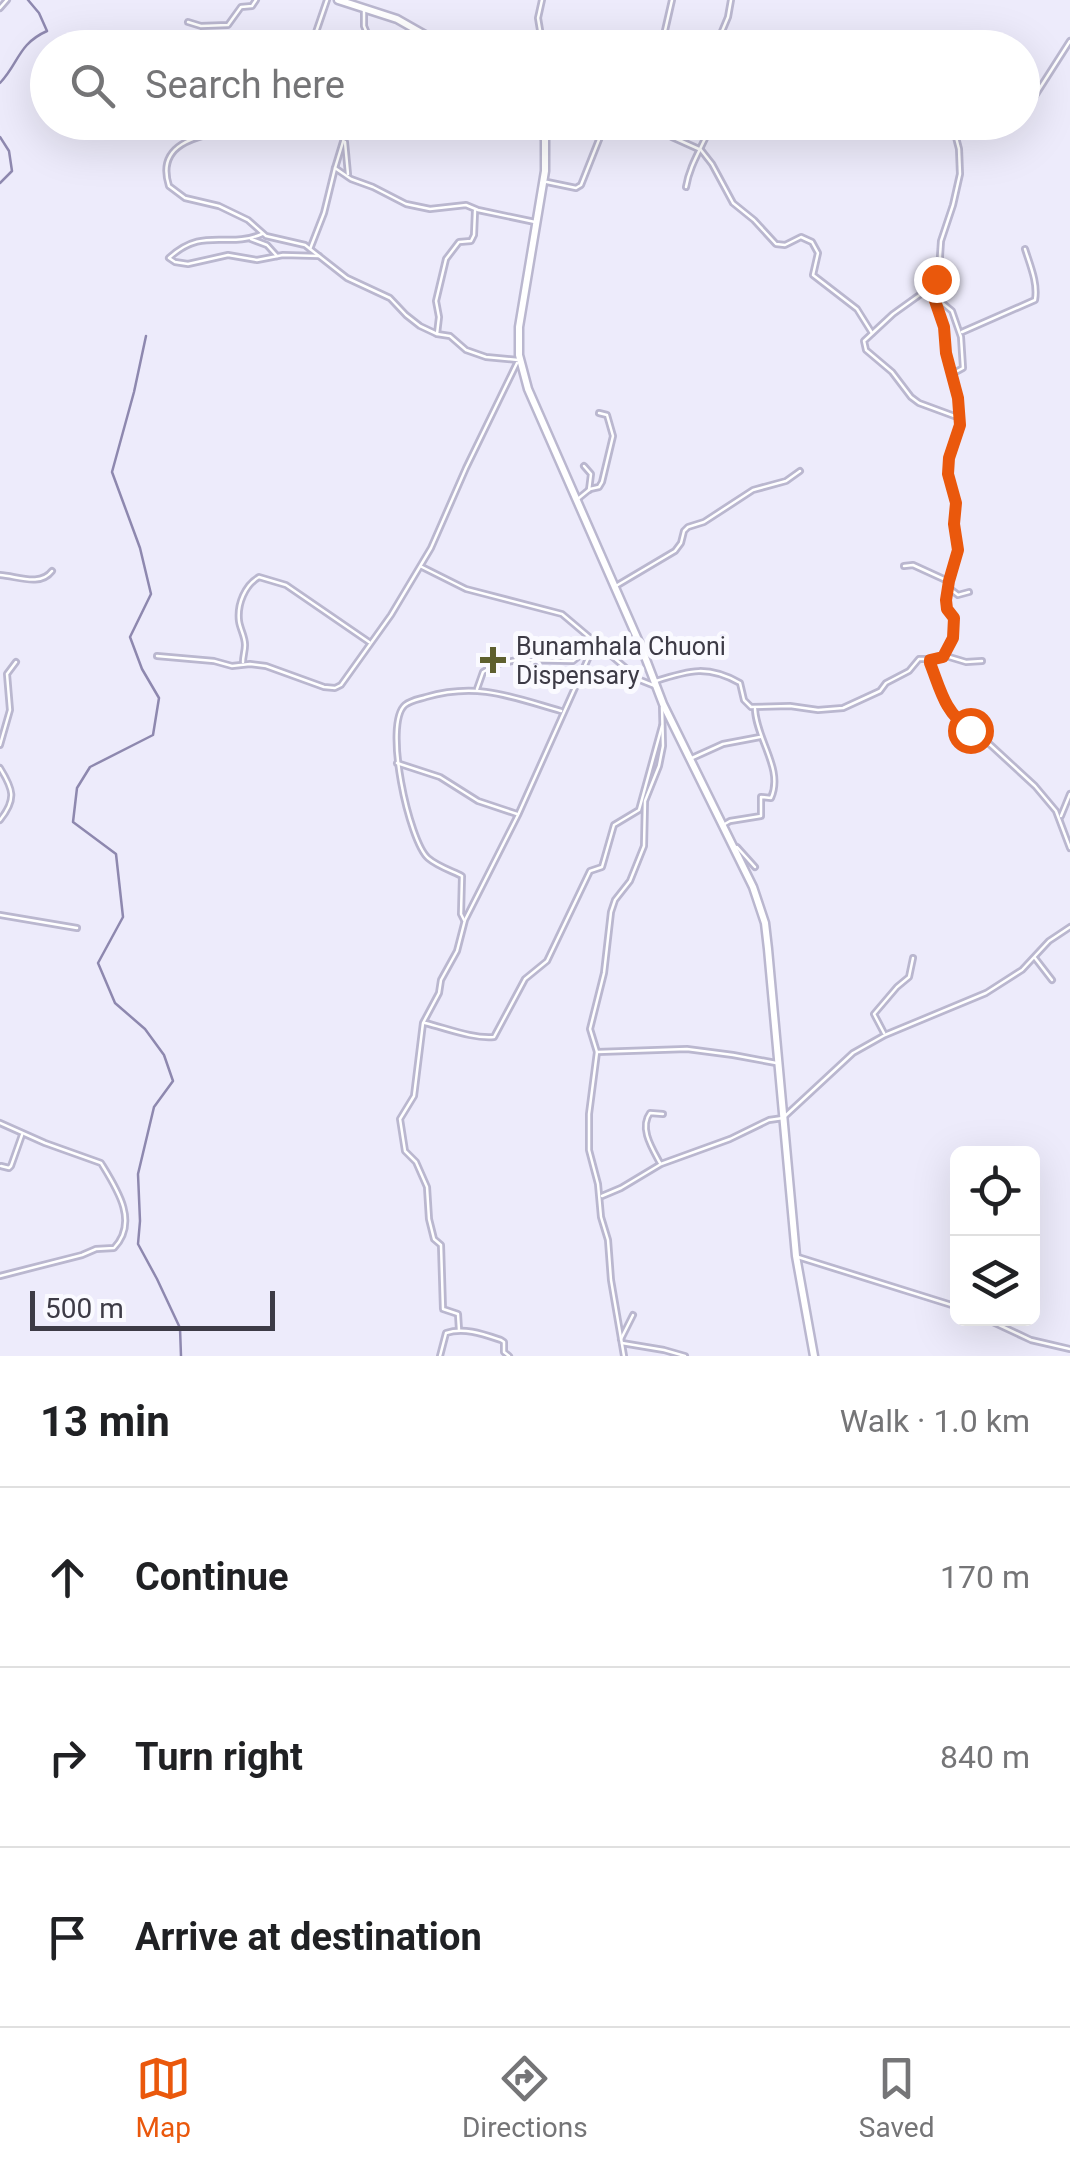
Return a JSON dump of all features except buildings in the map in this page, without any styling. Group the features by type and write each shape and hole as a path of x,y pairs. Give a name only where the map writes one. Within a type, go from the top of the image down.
{"street":[{"path":"0,8 8,0"},
{"path":"188,22 228,25 241,7 252,6 256,0"},
{"path":"316,30 327,0"},
{"path":"338,0 398,19 417,30"},
{"path":"540,30 542,0"},
{"path":"665,30 672,0"},
{"path":"723,30 731,0"},
{"path":"364,9 366,30"},
{"path":"1040,88 1070,40"},
{"path":"193,140 171,152 166,172 169,186 179,195 234,213 262,234"},
{"path":"545,140 544,182 521,310 518,358 663,704 753,887 764,923 796,1256 814,1356"},
{"path":"544,182 578,188 599,140"},
{"path":"682,140 701,150 733,203 776,244 801,236 812,242 818,253 813,275 857,309 872,333"},
{"path":"686,187 691,165 705,140"},
{"path":"957,140 960,174 940,241 939,270 932,286 865,339 864,346 920,403 958,418"},
{"path":"310,249 345,142"},
{"path":"345,142 348,175"},
{"path":"335,168 406,204 430,209 466,205 536,222"},
{"path":"437,334 436,301 446,259 459,242 472,241 476,210"},
{"path":"321,256 257,260 228,255 188,264 168,258 204,239 262,234 299,242 321,256 347,278 390,298 406,315 437,334 450,336 472,354 518,358"},
{"path":"250,238 267,245 277,256"},
{"path":"959,334 1035,300 1037,294 1025,249"},
{"path":"932,286 940,301 952,310 959,334 963,368 952,374"},
{"path":"420,566 466,589 556,610 640,680 655,684 692,671 714,672 740,683 744,700 754,708 842,708 880,691 919,659 939,660 954,630 953,617 946,607 958,550 956,503 948,474 960,425 944,327 932,286"},
{"path":"157,656 272,667 324,687 341,685 438,534 518,358"},
{"path":"576,499 602,484 613,436 607,414 599,413"},
{"path":"584,466 591,474 589,490"},
{"path":"615,587 675,551 688,527 704,522 753,490 786,481 800,472"},
{"path":"904,566 912,564 949,581"},
{"path":"0,575 40,580 52,571"},
{"path":"244,664 240,611 244,593 258,578 285,584 370,642"},
{"path":"948,588 958,595 969,592"},
{"path":"476,690 484,672 496,664 517,660 573,661 594,645"},
{"path":"459,1330 458,1314 443,1308 441,1244 434,1240 427,1187 418,1165 405,1152 400,1123 414,1096 423,1022 458,951 465,920 518,815 594,645"},
{"path":"944,656 966,662 982,661"},
{"path":"930,660 951,714 990,744 1056,810 1070,848"},
{"path":"0,744 10,710 7,674 16,662"},
{"path":"465,920 461,914 462,876 425,855 411,826 396,763 399,716 410,702 451,690 490,691 563,712"},
{"path":"624,1356 608,1240 589,1150 588,1124 597,1052 590,1029 604,973 610,912 643,852 645,802 661,758 663,704"},
{"path":"723,826 730,821 761,816 762,797 771,798 774,794 772,767 754,708"},
{"path":"423,1022 494,1038 525,979 547,961 591,870 602,867 614,825 639,810 663,721"},
{"path":"689,759 722,744 762,737"},
{"path":"396,763 440,777 478,801 518,815"},
{"path":"0,820 10,807 11,798 9,781 1,770"},
{"path":"1060,819 1070,794"},
{"path":"732,844 755,867"},
{"path":"0,916 77,928"},
{"path":"600,1197 661,1164 730,1139 768,1120 783,1118 853,1053 885,1035 986,994 1022,970 1056,935 1070,927"},
{"path":"1034,957 1052,980"},
{"path":"885,1035 874,1014 909,977 912,958"},
{"path":"597,1052 687,1050 778,1064"},
{"path":"661,1164 644,1126 650,1113 664,1114"},
{"path":"0,1123 102,1164 124,1212 124,1236 114,1248 96,1249 0,1276"},
{"path":"1,1166 12,1166 22,1134"},
{"path":"796,1256 950,1304"},
{"path":"620,1342 634,1315"},
{"path":"1001,1326 1031,1340 1070,1348"},
{"path":"440,1356 447,1332 459,1330 501,1340 509,1356"},
{"path":"620,1342 685,1356"}],"waterway":[{"path":"28,0 47,30"},
{"path":"0,83 30,42"},
{"path":"0,137 9,151 12,171 0,183"},
{"path":"146,336 112,472 140,548 151,594 130,637 159,698 153,735 90,767 77,788 73,822 116,854 123,917 98,963 115,1003 145,1029 164,1055 173,1081 154,1107 138,1174 138,1244 180,1328 181,1356"}],"place":[{"name":"Bunamhala Chuoni Dispensary","path":"493,660"}],"route":[{"path":"936,279 932,292 944,327 960,425 948,474 956,503 958,550 946,600 954,618 953,638 944,656 930,663 944,703 970,730"}]}
